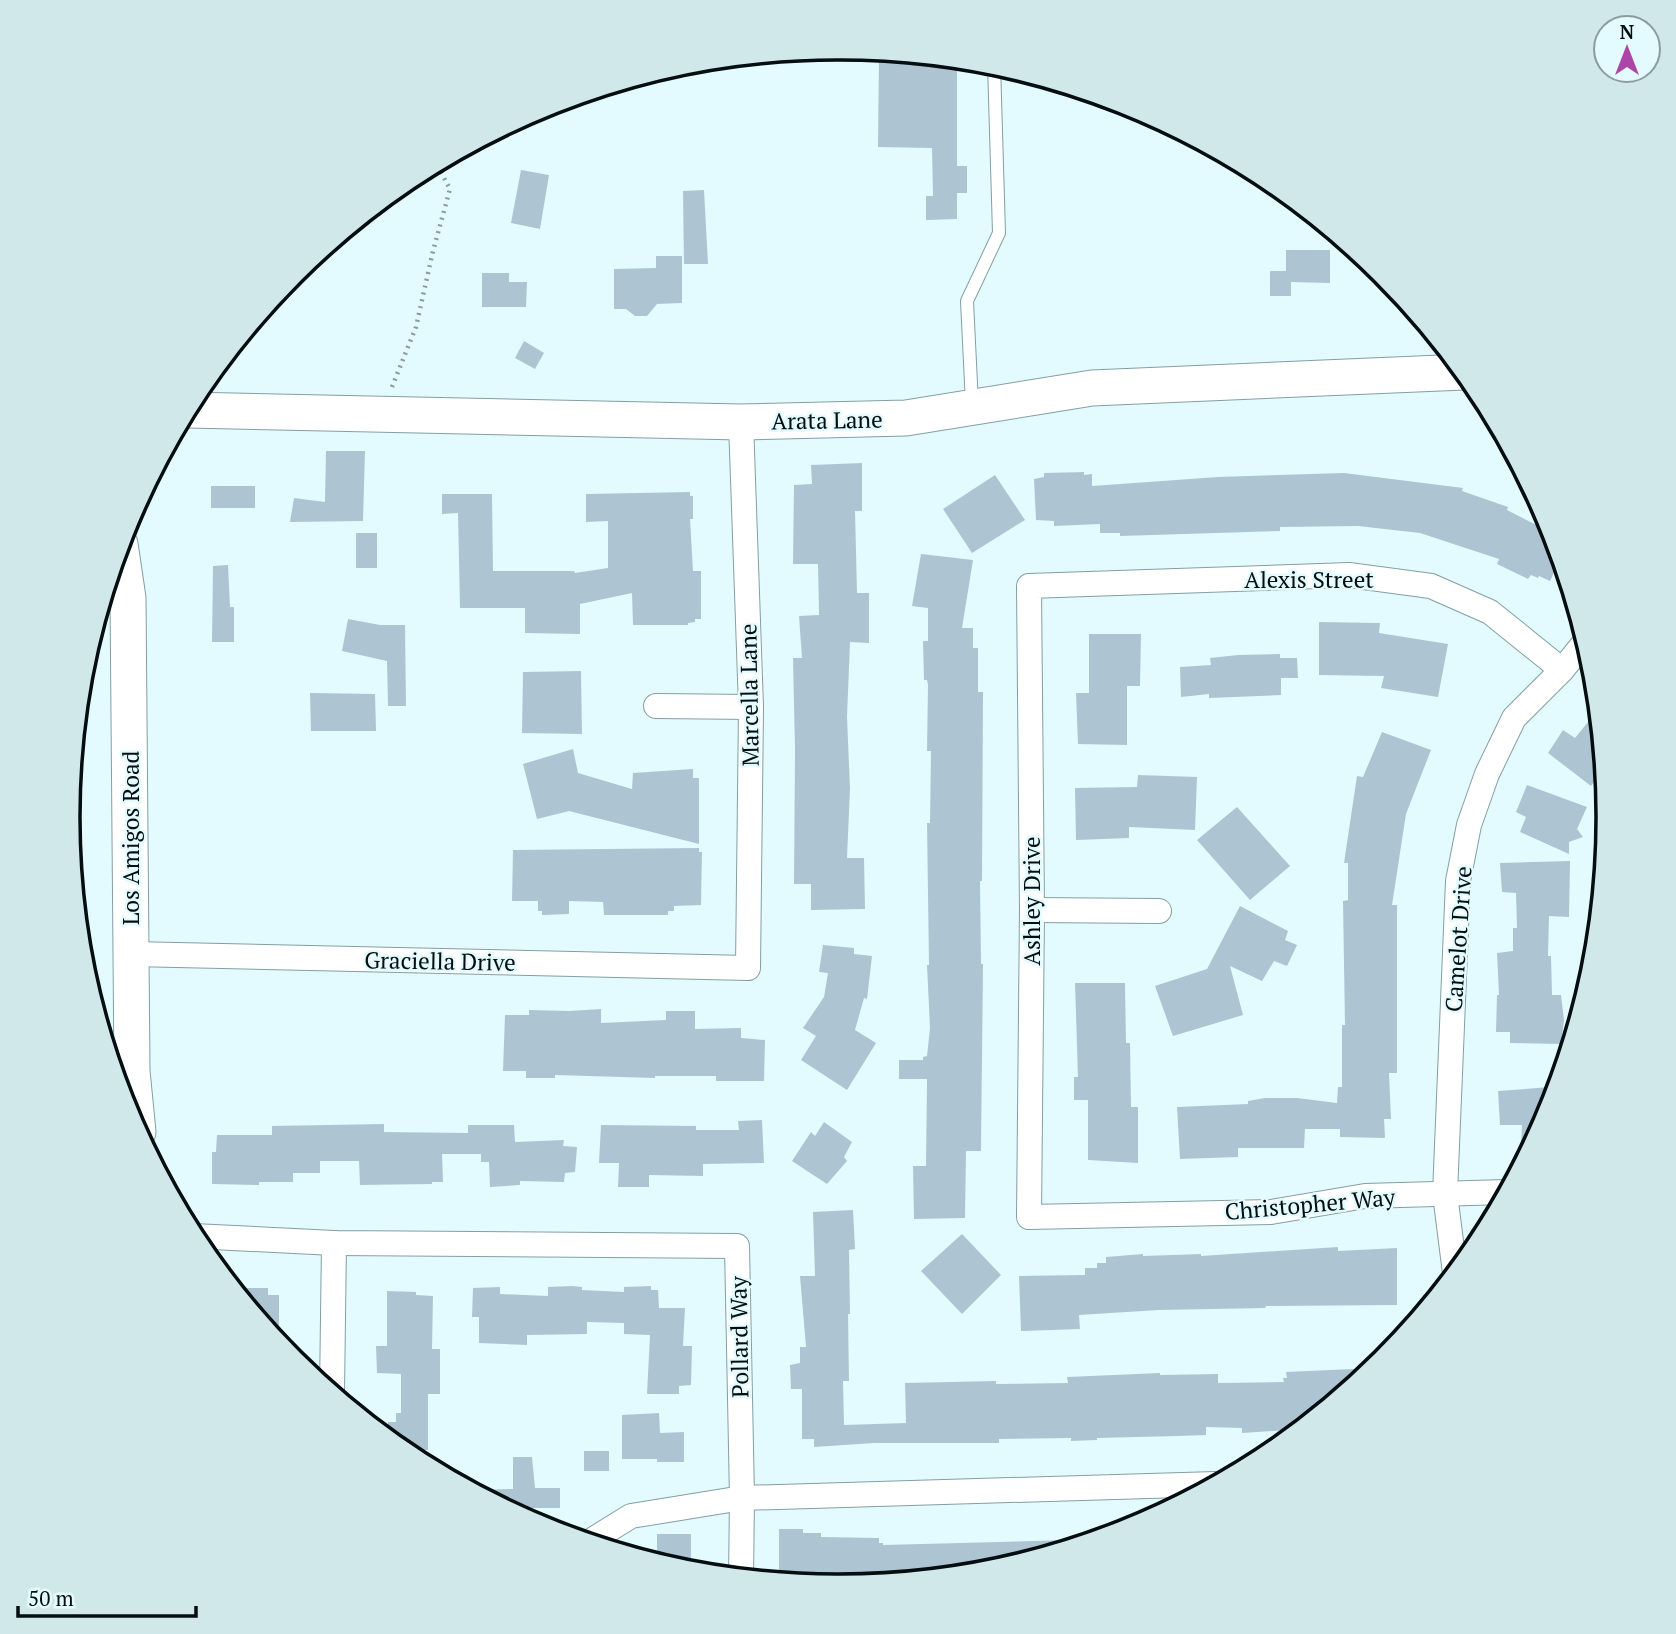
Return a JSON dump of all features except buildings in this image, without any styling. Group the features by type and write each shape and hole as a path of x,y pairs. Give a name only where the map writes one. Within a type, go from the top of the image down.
{"street":[{"name":"Arata Lane","path":"199,410 741,422 906,418 1092,388 1451,373"},
{"name":"Marcella Lane","path":"741,422 751,707 748,968"},
{"name":"Los Amigos Road","path":"123,567 128,598 132,1071 135,1098"},
{"name":"Alexis Street","path":"1030,586 1349,575 1431,586 1490,612 1562,670"},
{"name":"Ashley Drive","path":"1029,1217 1032,910 1030,586"},
{"name":"Camelot Drive","path":"1453,1258 1445,1194 1458,880 1469,825 1487,774 1514,718 1577,652"},
{"path":"656,706 751,707"},
{"path":"1032,910 1159,911"},
{"name":"Graciella Drive","path":"131,954 748,968"},
{"name":"Christopher Way","path":"1029,1217 1271,1212 1365,1196 1496,1192"},
{"name":"Pollard Way","path":"207,1237 334,1243 737,1246 743,1498"},
{"path":"332,1381 334,1243"},
{"path":"600,1535 631,1516 743,1498 1197,1484"},
{"path":"741,1568 743,1498"}],"lane":[{"path":"972,408 967,301 999,233 994,76"}],"path":[{"path":"381,414 416,327 450,189 441,172"}]}
